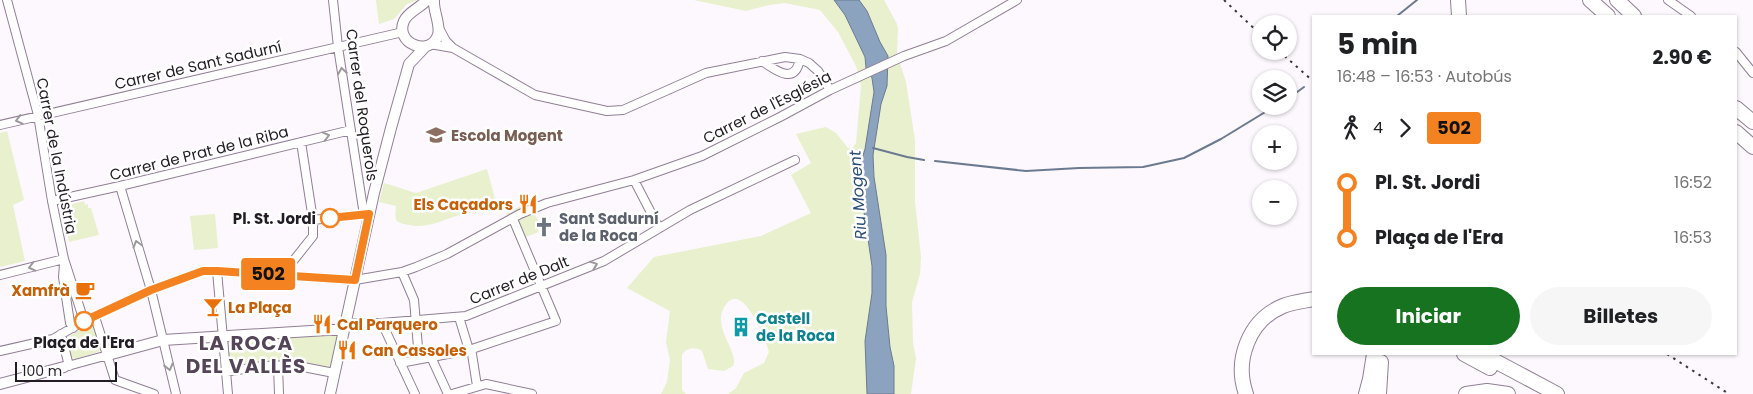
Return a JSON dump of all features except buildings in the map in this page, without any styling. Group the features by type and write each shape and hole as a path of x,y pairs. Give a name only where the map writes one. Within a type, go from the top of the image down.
{"highway":[{"path":"1452,0 1453,15"},
{"path":"1458,0 1459,15"},
{"path":"1590,0 1607,15"},
{"path":"1617,0 1633,15"},
{"path":"1737,109 1753,122"},
{"path":"1737,133 1752,146"},
{"path":"1246,394 1241,374 1242,360 1254,330 1267,316 1282,306 1312,300"},
{"path":"1253,394 1248,368 1250,355 1259,334 1280,316 1299,308 1312,306"},
{"path":"1366,394 1374,355"},
{"path":"1379,394 1381,355"},
{"path":"1386,394 1388,355"},
{"path":"1466,355 1538,394"},
{"path":"1486,355 1557,394"},
{"path":"1466,394 1488,391 1508,394"}],"street":[{"name":"Carrer de la Indústria","path":"6,0 38,115 52,201 64,259 84,321"},
{"name":"Carrer del Roquerols","path":"334,0 338,47 367,214"},
{"path":"330,394 355,280 367,214 410,64 404,20 427,0"},
{"path":"434,0 435,17 439,28 446,41 453,48 535,96 612,111 623,110 706,73 786,57 800,59 809,63 818,71 830,90"},
{"name":"Carrer de l'Església","path":"0,351 54,339 84,321 151,290 203,271 355,280 402,272 447,254 520,214 547,203 634,180 702,156 830,90 888,63 946,41 1017,0"},
{"path":"1668,0 1690,15"},
{"path":"415,11 426,11 435,17"},
{"path":"410,64 436,39 439,28"},
{"name":"Carrer de Sant Sadurní","path":"0,125 338,47 405,36"},
{"path":"405,36 414,46 428,45 453,48"},
{"path":"1737,53 1753,73"},
{"path":"762,61 784,74 796,70 800,59"},
{"name":"Carrer de Prat de la Riba","path":"52,201 351,130"},
{"path":"282,275 313,236 313,220 301,142"},
{"name":"Carrer de Dalt","path":"345,327 460,317 604,262 690,210 795,160"},
{"path":"634,180 659,228"},
{"path":"120,186 151,290 176,394"},
{"path":"313,220 367,214"},
{"path":"400,363 469,350 556,321 512,219"},
{"name":"Carrer de la Indústria","path":"64,259 63,277 72,328"},
{"path":"0,275 64,259"},
{"path":"217,271 228,394"},
{"path":"402,272 414,300 419,359"},
{"path":"95,317 114,380 154,394"},
{"path":"460,317 469,350 472,354 477,386"},
{"path":"382,323 415,394"},
{"path":"0,384 162,340 327,330 345,327"},
{"path":"62,334 66,366"},
{"path":"431,357 448,394"},
{"path":"225,372 264,366 292,365 334,373"},
{"path":"278,366 279,394"},
{"path":"452,394 486,384 532,394"},
{"path":"489,394 492,385"}],"green space":[{"path":"376,0 418,0 407,4 394,19 379,24"},
{"path":"694,0 834,0 845,15 865,57 866,68 872,78 874,92 865,149 858,172 872,266 872,293 865,341 867,394 728,394 736,388 744,373 764,363 769,352 764,337 753,316 747,307 734,299 727,303 722,311 721,320 722,329 734,360 733,366 724,371 708,369 702,351 694,348 688,349 682,355 682,390 686,394 661,394 667,382 670,360 666,342 670,311 627,288 654,257 761,236 811,213 791,175 811,163 796,134 826,127 836,133 848,148 852,148 856,143 861,86 856,66 838,32 820,10 785,3 746,11"},
{"path":"859,0 884,0 897,24 897,54 906,82 915,140 915,201 921,257 920,274 912,302 913,343 916,358 911,394 894,394 894,366 886,306 886,255 874,177 873,155 881,104 887,86 888,56 867,11"},
{"path":"7,131 24,200 13,205 25,261 0,267 0,133"},
{"path":"487,169 498,210 468,213 430,225 414,226 403,224 396,220 396,206 379,202 384,183 416,193"},
{"path":"84,201 85,205 88,204 88,208 91,208 99,235 69,242 63,211 66,206"},
{"path":"530,202 538,221 535,222 539,232 517,240 506,213"},
{"path":"215,214 218,248 194,250 190,216"},
{"name":"Plaça de l'Era","path":"90,324 94,325 101,349 98,352 75,359 71,357 67,342 69,336"},
{"path":"331,332 337,337 330,372 293,365 226,370 224,337"}],"water":[{"path":"834,0 859,0 867,11 888,56 887,86 881,104 873,155 874,177 886,255 886,306 894,366 894,394 867,394 865,341 872,293 872,266 858,172 865,149 874,92 872,78 866,68 865,57 845,15"}],"waterway":[{"path":"1398,15 1417,0"},
{"path":"1297,92 1304,87"},
{"path":"935,161 1026,171 1143,167 1184,158 1221,139 1260,115"},
{"path":"873,148 924,160"}],"railway":[{"path":"1224,0 1252,26"},
{"path":"1289,60 1312,80"},
{"path":"1669,355 1729,394"}],"bus line":[{"name":"502","path":"84,321 151,290 203,271 355,280 369,214 330,218"}],"place":[{"name":"Escola Mogent","path":"436,135"},
{"name":"Els Caçadors","path":"528,204"},
{"name":"Pl. St. Jordi","path":"330,218"},
{"name":"Sant Sadurní de la Roca","path":"544,227"},
{"name":"Xamfrà","path":"85,290"},
{"name":"La Plaça","path":"213,307"},
{"name":"Plaça de l'Era","path":"84,321"},
{"name":"Cal Parquero","path":"322,324"},
{"name":"Castell de la Roca","path":"741,327"},
{"name":"Can Cassoles","path":"347,350"}],"district":[{"name":"LA ROCA DEL VALLÈS","path":"246,354"}],"water label":[{"name":"Riu Mogent","path":"858,195"}]}
